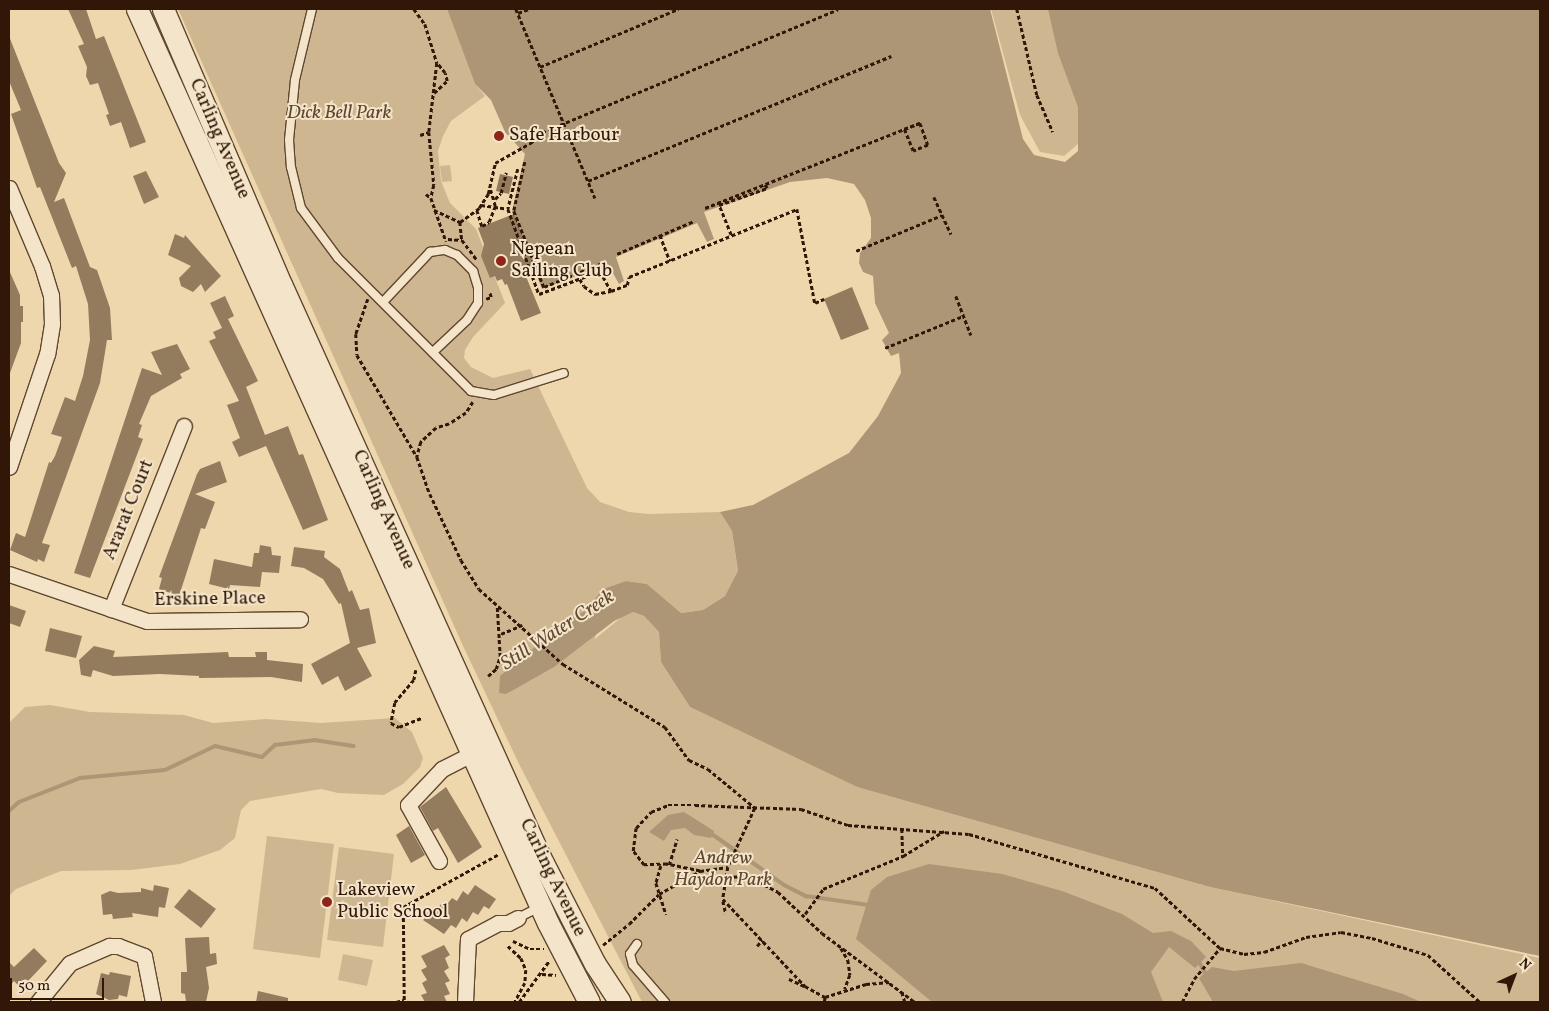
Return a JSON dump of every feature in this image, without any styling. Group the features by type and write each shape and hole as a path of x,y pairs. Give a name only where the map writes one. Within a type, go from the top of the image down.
{"main road":[{"name":"Carling Avenue","path":"137,9 474,753 541,906 590,1002"},
{"name":"Carling Avenue","path":"163,9 282,284 533,840 595,964 620,1002"}],"street":[{"path":"9,188 42,266 51,295 52,324 47,354 9,467"},
{"name":"Ararat Court","path":"111,609 184,426"},
{"name":"Erskine Place","path":"9,574 147,621 300,619"},
{"path":"439,861 408,805 442,769 474,753"},
{"path":"466,1002 468,939 498,923 508,924 518,918"},
{"path":"38,1002 70,963 110,946 118,946 144,956 153,1002"}],"lane":[{"path":"312,9 295,80 289,140 292,175 301,208 338,258 471,391 494,395 564,373"},
{"path":"383,302 421,258 430,252 445,250 457,255 473,271 478,287 478,303 467,320 433,352"},
{"path":"518,918 541,906"},
{"path":"637,944 630,954 633,965 665,1002"}],"path":[{"path":"414,9 425,24 437,63 445,73 446,81 434,93"},
{"path":"516,9 595,198"},
{"path":"518,14 529,9"},
{"path":"540,67 678,9"},
{"path":"460,222 477,210 481,204 489,188 491,172 501,158 532,142 536,135 563,122 838,9"},
{"path":"1017,9 1037,95 1053,132"},
{"path":"588,181 891,56"},
{"path":"437,63 429,132 434,185 431,198 446,239 445,250"},
{"path":"920,123 928,145 913,152 904,129 920,123"},
{"path":"705,208 920,123"},
{"path":"420,135 429,132"},
{"path":"525,162 514,210 544,287"},
{"path":"518,169 508,209 539,294 600,271 611,291"},
{"path":"495,199 501,193 506,173"},
{"path":"731,236 719,205 766,188 765,185"},
{"path":"477,210 482,226 489,222 495,206 495,199 489,188"},
{"path":"426,194 431,198"},
{"path":"934,197 951,234"},
{"path":"481,204 508,209"},
{"path":"580,279 584,286 595,294 611,291 627,285 629,277 797,209 815,303 824,299"},
{"path":"434,210 460,222"},
{"path":"856,251 942,216"},
{"path":"617,254 694,221"},
{"path":"460,222 462,240"},
{"path":"660,235 670,261"},
{"path":"537,289 605,262"},
{"path":"372,291 356,334 357,355 417,457 430,494 461,560 479,589 497,606 533,634 563,664 665,728 689,760 708,769 755,808"},
{"path":"956,296 971,335"},
{"path":"885,348 963,316"},
{"path":"417,457 421,442 436,428 449,424 466,413 474,401 471,391"},
{"path":"488,676 496,669 500,658 501,634 497,606"},
{"path":"501,634 522,625"},
{"path":"417,667 414,680 395,704 391,723 398,727 421,718"},
{"path":"728,867 700,871 669,865 644,865 633,851 636,828 651,812 674,805 801,809 848,825 969,834 1155,888 1220,948 1244,954 1288,946 1306,936 1342,932 1357,935 1428,954 1480,1002"},
{"path":"726,914 723,899 728,867 755,808"},
{"path":"902,829 902,856"},
{"path":"805,914 819,892 902,856 944,831"},
{"path":"669,865 677,839"},
{"path":"396,1002 404,1000 402,907 507,850"},
{"path":"661,866 656,883 666,914"},
{"path":"600,947 630,924 660,894 700,871"},
{"path":"727,877 747,876 778,892 840,947 902,990 915,1002"},
{"path":"723,899 805,986"},
{"path":"757,946 762,940"},
{"path":"513,941 530,949 551,949"},
{"path":"508,946 520,958 526,970 525,983 517,1002"},
{"path":"840,947 848,960 850,974 845,989"},
{"path":"1182,1002 1198,974 1220,948"},
{"path":"517,1002 542,974 551,957"},
{"path":"542,974 560,975"},
{"path":"789,979 825,997"},
{"path":"825,997 845,989 890,982"},
{"path":"902,990 905,1002"},
{"path":"824,1002 825,997"},
{"path":"284,1002 290,1002"}],"green space":[{"path":"178,9 447,9 475,84 485,96 451,121 443,136 438,151 441,181 450,203 476,229 505,303 473,337 465,350 464,358 471,367 493,378 530,369 587,488 600,502 629,512 648,514 720,512 732,531 738,572 725,596 703,610 681,613 647,584 626,581 603,589 595,639 624,615 633,612 644,616 659,632 661,662 690,707 857,787 1210,887 1540,958 1540,1002 642,1002 519,764 464,648"},
{"path":"991,9 1056,9 1086,137 1064,156 1040,152 1020,115"},
{"path":"450,165 452,181 442,182 440,166"},
{"path":"50,705 90,712 184,715 213,723 266,719 321,723 395,718 412,732 423,758 420,767 403,784 384,795 338,793 321,789 250,801 241,810 235,838 220,850 180,864 131,870 61,871 16,889 9,896 9,723 25,707"},
{"path":"267,836 334,844 320,958 253,949"},
{"path":"339,847 394,854 383,947 327,940"},
{"path":"343,954 373,960 367,986 338,980"}],"water":[{"path":"447,9 990,9 1023,139 1034,155 1065,162 1078,151 1078,107 1058,53 1048,9 1540,9 1540,956 1210,887 857,787 690,707 661,662 659,632 644,616 633,612 614,621 554,667 506,694 499,693 500,676 566,621 585,611 603,589 626,581 647,584 681,613 703,610 725,596 738,571 732,531 720,512 753,505 849,453 878,416 901,373 899,353 891,356 882,340 889,333 875,303 873,276 863,272 859,263 860,253 871,238 871,218 865,200 854,184 827,178 790,182 704,212 714,239 707,242 697,223 616,257 624,281 619,284 608,264 542,289 512,211 525,154 505,132 491,100 475,84"},
{"path":"684,812 714,831 711,838 694,835 685,828 671,830 664,841 649,832 668,815"},
{"path":"929,864 1002,874 1062,891 1122,914 1153,933 1171,931 1191,941 1206,957 1195,968 1169,947 1151,972 1163,1002 932,1002 856,939 871,890 887,877"},
{"path":"1301,963 1403,994 1421,1002 1213,1002 1199,978 1212,967 1234,971"}],"building":[{"path":"68,9 86,9 96,39 104,36 146,142 130,148 121,122 110,126 106,115 109,114 98,83 90,85 86,76 87,67 78,46 84,44"},
{"path":"9,36 59,163 66,173 54,202 64,198 90,267 97,270 110,308 112,340 107,340 100,383 42,543 50,545 44,562 38,559 37,562 10,550 16,533 25,537 49,462 51,463 55,456 62,437 51,434 65,397 75,401 83,376 90,340 88,304 76,266 72,268 40,187 37,188 11,114 21,110 9,81"},
{"path":"146,171 159,197 144,204 133,176"},
{"path":"500,174 513,177 509,194 496,191"},
{"path":"514,214 536,269 525,274 541,313 521,321 507,284 505,285 502,279 497,281 495,276 490,278 481,256 484,244 478,228"},
{"path":"175,234 184,238 185,235 221,276 205,292 201,284 193,292 181,286 179,278 191,266 168,255"},
{"path":"9,270 20,295 20,306 23,306 21,343 10,373"},
{"path":"852,287 869,329 841,340 824,299"},
{"path":"225,296 234,316 228,319 258,381 246,387 265,435 288,426 299,455 303,454 328,520 303,530 266,446 239,457 232,442 240,438 227,405 239,401 209,341 216,338 213,332 222,328 210,303"},
{"path":"177,344 190,369 180,374 182,378 151,396 139,424 142,425 138,437 143,439 90,578 74,573 142,368 162,375 151,352"},
{"path":"220,461 227,482 195,494 215,502 205,529 201,528 179,596 159,589 162,578 159,577 197,474 200,469"},
{"path":"260,545 271,547 272,555 281,556 279,573 262,572 260,587 230,585 229,589 209,584 214,559 252,567 254,553 259,553"},
{"path":"294,547 325,551 324,557 340,569 349,592 352,590 360,610 369,608 376,643 357,648 372,676 345,691 338,676 322,685 311,664 350,643 341,603 339,604 323,579 304,568 291,566"},
{"path":"9,605 26,611 20,627 9,623"},
{"path":"50,628 82,636 76,658 45,651"},
{"path":"94,646 115,651 113,657 228,652 229,657 256,657 255,652 267,652 267,660 303,664 302,682 271,677 199,678 199,676 160,674 113,676 93,670 91,677 81,675 79,660"},
{"path":"446,787 482,847 458,863 438,828 433,831 420,807"},
{"path":"409,826 425,855 411,863 396,835"},
{"path":"154,885 169,888 165,908 159,907 158,917 132,913 133,917 113,919 112,914 103,915 101,895 110,891 118,893 141,892 141,888 153,891"},
{"path":"475,885 496,899 489,909 484,906 478,915 473,912 467,922 462,918 456,928 451,925 444,934 423,920 429,910 434,914 441,904 445,907 452,898 457,901 463,891 468,895"},
{"path":"189,889 216,909 201,928 174,907"},
{"path":"209,937 210,954 216,953 217,964 206,967 209,988 206,1002 186,1002 185,994 181,993 181,972 187,972 185,938"},
{"path":"444,945 450,955 445,958 449,968 444,971 450,981 445,983 450,994 444,996 447,1002 425,1002 421,995 427,993 422,983 427,980 421,970 427,967 421,956"},
{"path":"34,948 47,961 28,981 25,979 19,986 14,981 9,987 9,962 14,967"},
{"path":"110,972 131,976 127,997 119,995 118,999 109,1000 96,994 101,973 109,975"},
{"path":"258,991 288,998 288,1002 256,1002"}],"waterway":[{"name":"Still Water Creek","path":"9,811 19,802 80,778 165,770 215,746 262,757 275,745 314,740 354,746"},
{"path":"709,832 784,885 806,896 868,905"},
{"path":"1198,960 1207,976"}],"place":[{"name":"Safe Harbour","path":"499,136"},
{"name":"Nepean Sailing Club","path":"501,261"},
{"name":"Lakeview Public School","path":"327,902"}],"park label":[{"name":"Dick Bell Park","path":"339,114"},
{"name":"Andrew Haydon Park","path":"723,870"}]}
